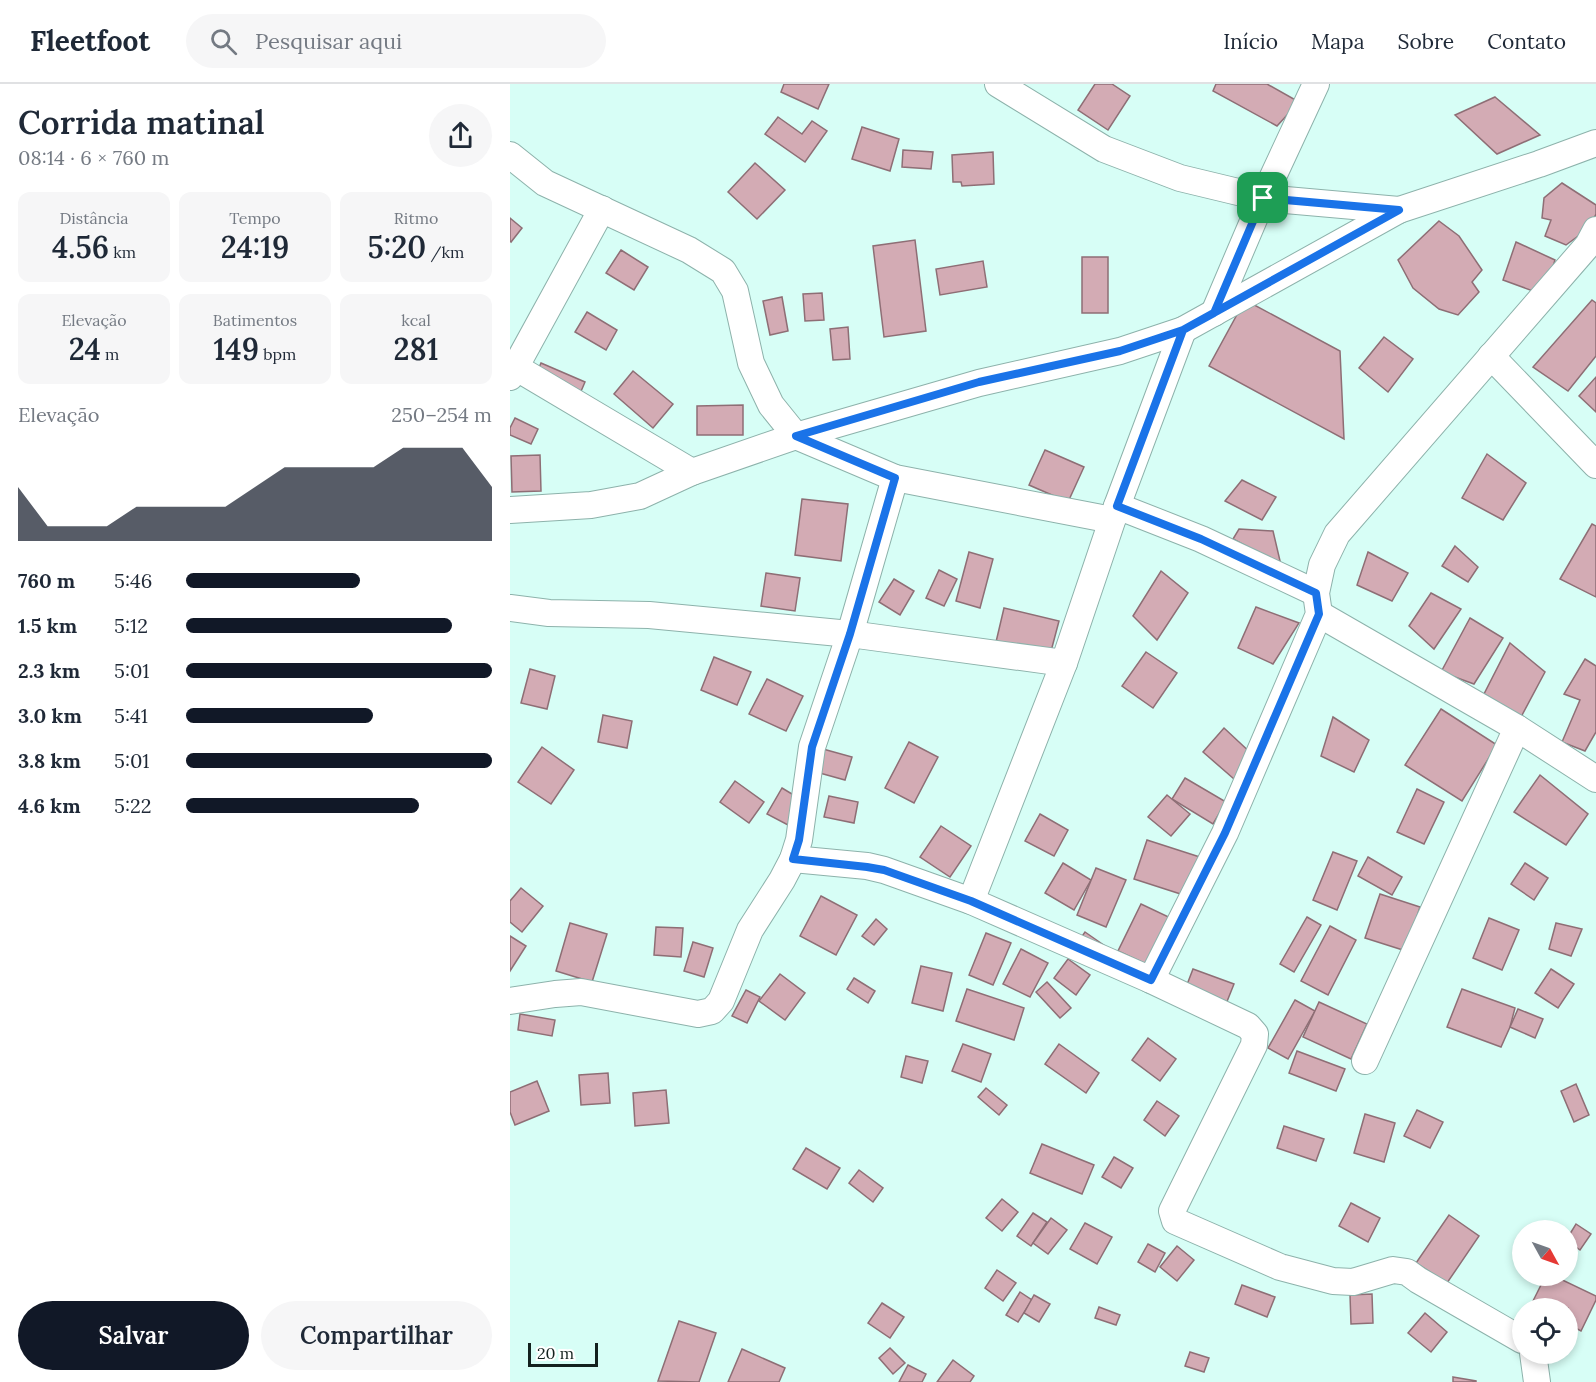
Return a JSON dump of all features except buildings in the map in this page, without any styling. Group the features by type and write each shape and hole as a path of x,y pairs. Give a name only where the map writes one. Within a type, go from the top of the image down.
{"street":[{"path":"998,84 1104,149 1180,178 1263,198 1399,210"},
{"path":"1214,313 1263,198 1316,84"},
{"path":"510,510 591,505 640,496 692,472 796,436 979,382 1120,351 1183,330 1399,210 1596,143"},
{"path":"510,155 545,183 689,250 723,271 735,291 751,363 771,405 796,436 895,478 1115,513 1201,539 1318,603 1596,779"},
{"path":"602,209 512,369 692,472"},
{"path":"1151,980 1225,833 1318,603 1322,564 1337,534 1588,245 1596,230"},
{"path":"971,901 1064,663 1115,513 1183,330"},
{"path":"1491,357 1596,465"},
{"path":"510,1001 581,992 698,1014 711,1011 721,1001 750,930 793,859 799,840 812,747 850,634 895,478"},
{"path":"510,608 549,613 649,615 850,634 1064,663"},
{"path":"1365,1061 1516,728"},
{"path":"793,859 884,870 971,901 1151,980 1248,1026 1255,1034 1254,1045 1172,1210 1175,1221 1280,1267 1333,1281 1353,1282 1393,1270 1407,1272 1512,1334"},
{"path":"1535,1364 1538,1382"}],"route":[{"path":"1263,198 1214,313 1183,330 1120,351 979,382 796,436 895,478 850,634 812,747 799,840 793,859 884,870 971,901 1151,980 1225,833 1319,614 1316,593 1230,551 1117,506 1183,330 1214,313 1399,210 1263,198"}]}
